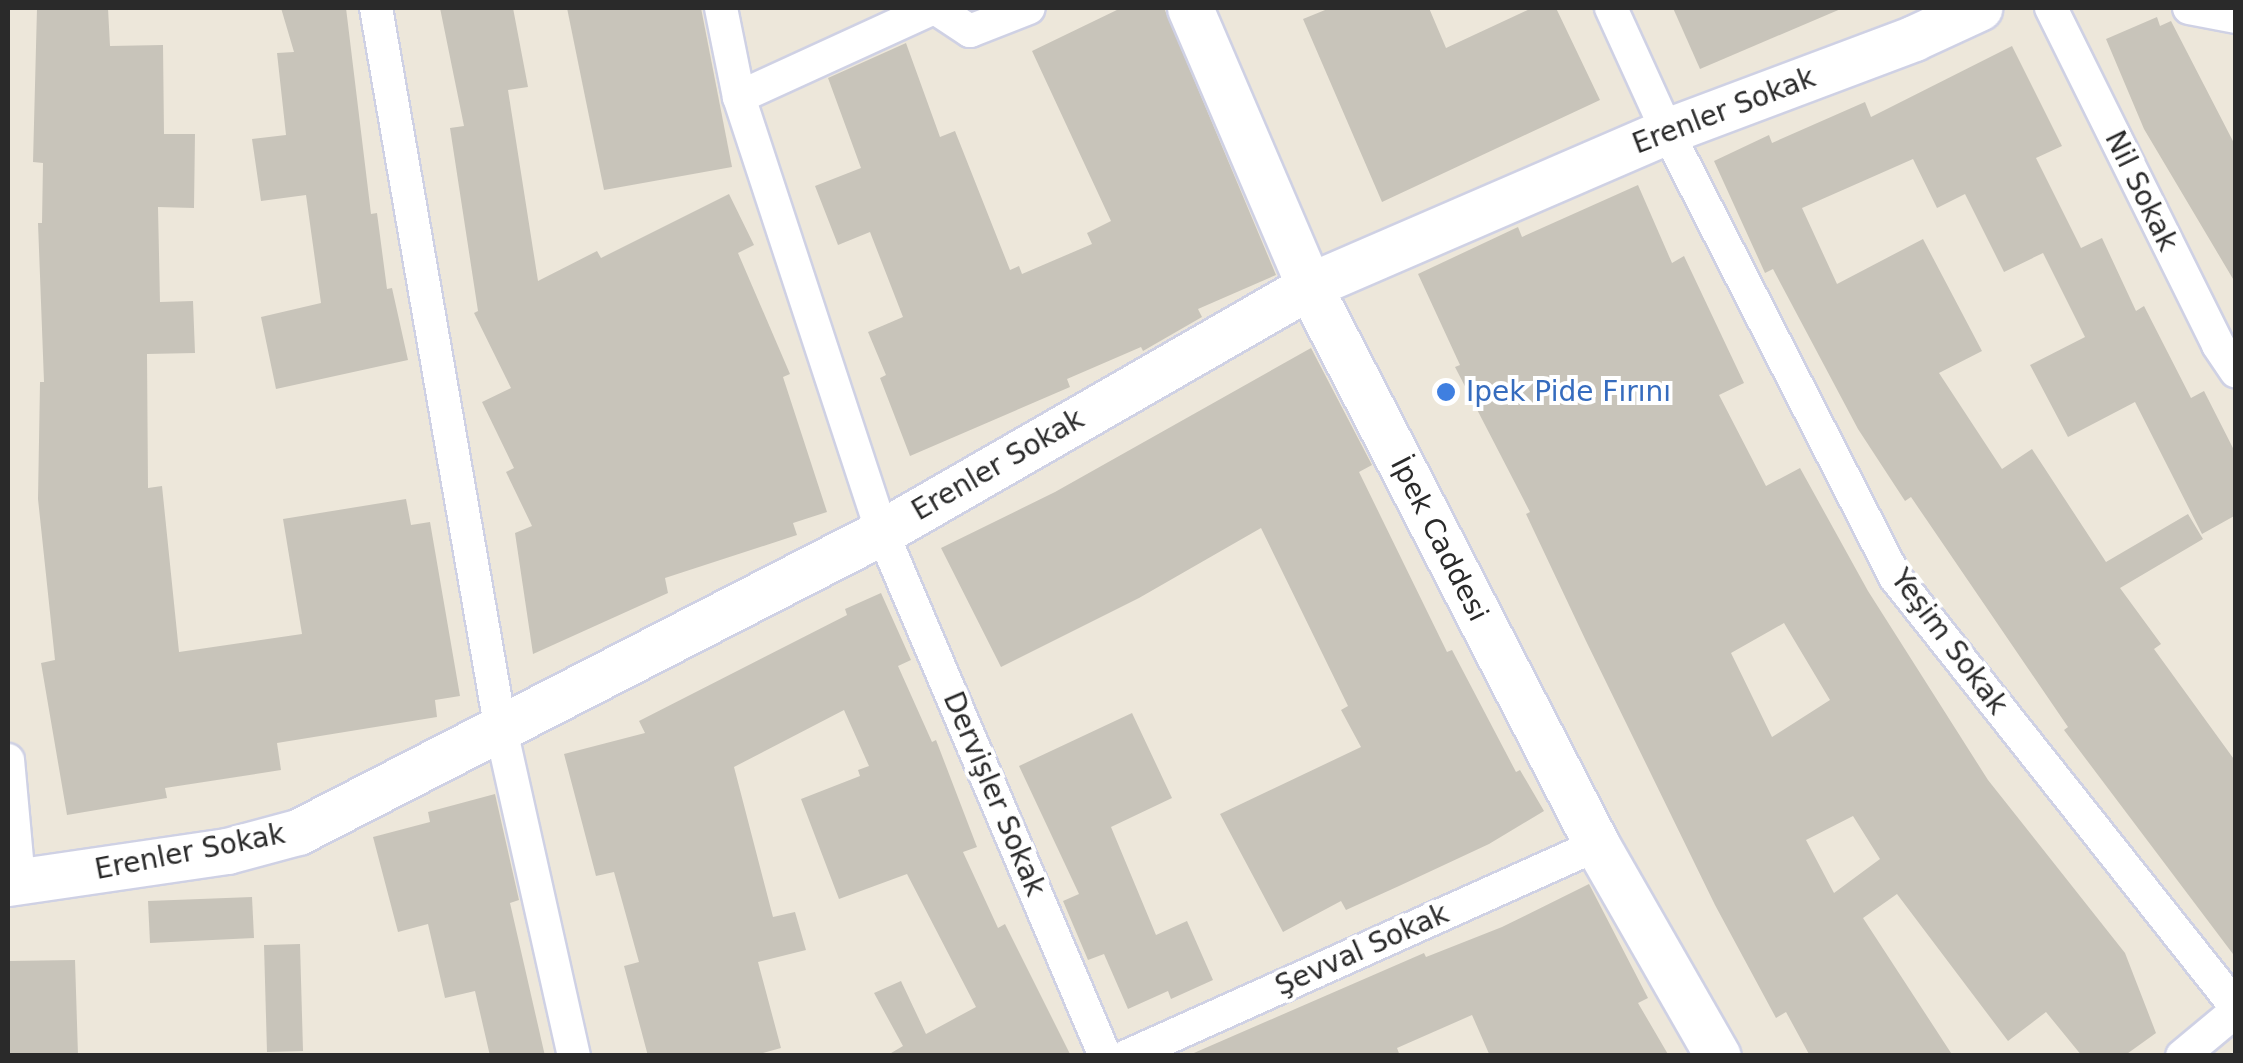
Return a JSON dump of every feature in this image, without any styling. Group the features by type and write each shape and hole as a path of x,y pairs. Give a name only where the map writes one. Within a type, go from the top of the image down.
{"street":[{"path":"376,8 500,724 574,1056"},
{"name":"Dervişler Sokak","path":"722,8 740,97 882,532 1105,1056"},
{"path":"740,97 934,8 970,31 1028,8"},
{"name":"İpek Caddesi","path":"1190,8 1309,286 1597,845 1718,1056"},
{"name":"Yeşim Sokak","path":"1611,8 1667,131 1896,577 2236,1009"},
{"name":"Erenler Sokak","path":"13,882 227,851 298,832 500,724 882,532 1309,286 1667,131 1914,38 1979,8"},
{"name":"Nil Sokak","path":"2051,8 2230,350"},
{"path":"2189,8 2236,17"},
{"path":"8,760 13,882"},
{"name":"Şevval Sokak","path":"1127,1056 1597,845"},
{"path":"2182,1056 2236,1009"}],"building":[{"path":"37,8 108,8 110,46 163,45 164,134 195,134 194,208 158,207 160,302 193,301 195,353 147,354 148,488 162,486 179,652 302,634 283,519 406,499 411,525 430,522 460,696 435,700 437,717 277,743 281,770 165,788 167,798 67,815 41,663 55,660 38,499 40,382 44,382 38,223 42,223 43,163 33,162"},
{"path":"281,8 346,8 371,214 377,213 387,289 392,288 408,360 276,389 261,317 321,303 306,195 261,201 252,139 286,135 277,53 294,52"},
{"path":"440,8 513,8 528,87 508,90 538,281 597,251 601,258 729,194 754,245 738,253 790,374 783,377 827,512 793,523 797,535 665,578 668,593 533,654 515,533 532,526 506,472 514,468 482,402 511,388 474,313 478,311 450,128 464,126"},
{"path":"567,8 701,8 732,167 604,190"},
{"path":"1121,8 1164,8 1276,275 1198,309 1202,317 1143,351 1141,347 1067,379 1070,387 910,456 880,378 886,375 868,332 903,317 870,232 838,245 815,186 861,168 828,78 906,43 940,137 955,131 1010,270 1019,266 1022,274 1092,244 1087,233 1111,221 1032,51"},
{"path":"1330,8 1429,8 1446,48 1532,8 1556,8 1600,100 1382,202 1303,19"},
{"path":"1673,8 1843,8 1700,69"},
{"path":"2157,17 2160,26 2171,21 2236,147 2236,284 2144,129 2106,39"},
{"path":"2012,46 2062,146 2036,158 2081,248 2102,238 2136,311 2144,306 2191,398 2204,391 2236,454 2236,515 2202,534 2135,402 2068,437 2030,365 2085,337 2043,253 2004,272 1965,194 1937,208 1913,159 1802,208 1837,284 1923,239 1982,351 1939,373 2002,469 2032,449 2106,562 2188,514 2203,539 2120,588 2161,644 2154,649 2236,762 2236,958 2064,730 2068,727 1911,497 1905,501 1858,429 1773,269 1765,273 1714,161 1769,135 1772,143 1865,102 1871,117"},
{"path":"1638,185 1672,263 1684,256 1744,383 1719,395 1766,486 1800,468 1868,591 1988,780 2125,953 2156,1033 2124,1056 2082,1056 2046,1012 2008,1041 1897,894 1863,918 1953,1056 1810,1056 1786,1012 1776,1018 1715,905 1586,641 1526,514 1530,512 1455,367 1460,365 1418,274 1518,227 1522,237","holes":["1784,623 1830,700 1772,737 1731,653","1853,816 1880,859 1834,893 1806,840"]},
{"path":"1311,348 1372,465 1359,472 1447,652 1452,650 1516,772 1520,770 1544,811 1489,844 1399,886 1346,910 1341,901 1283,932 1220,814 1361,747 1341,710 1348,706 1261,528 1139,598 1001,667 941,548 1055,492"},
{"path":"881,593 911,660 898,666 932,742 936,740 977,847 963,852 998,928 1005,924 1071,1056 886,1056 903,1046 874,993 901,981 926,1034 976,1007 907,874 839,899 801,799 860,776 858,770 869,766 844,710 734,767 773,917 795,912 806,950 758,962 781,1048 752,1056 648,1056 624,966 639,962 614,872 596,876 564,754 645,733 639,721 847,615 845,609"},
{"path":"1132,713 1172,798 1111,827 1156,935 1187,921 1213,980 1171,999 1168,991 1128,1009 1104,954 1088,960 1063,901 1079,894 1019,766"},
{"path":"495,794 519,900 510,903 545,1056 490,1056 475,991 445,998 428,924 398,932 373,837 430,822 428,812"},
{"path":"1589,884 1648,998 1638,1003 1669,1056 1490,1056 1472,1015 1397,1048 1400,1056 1187,1056 1424,953 1426,957 1502,927"},
{"path":"252,897 254,938 150,943 148,901"},
{"path":"300,944 303,1051 267,1052 264,945"},
{"path":"75,960 78,1056 8,1056 8,961"}],"place":[{"name":"Ipek Pide Fırını","path":"1446,392"}]}
